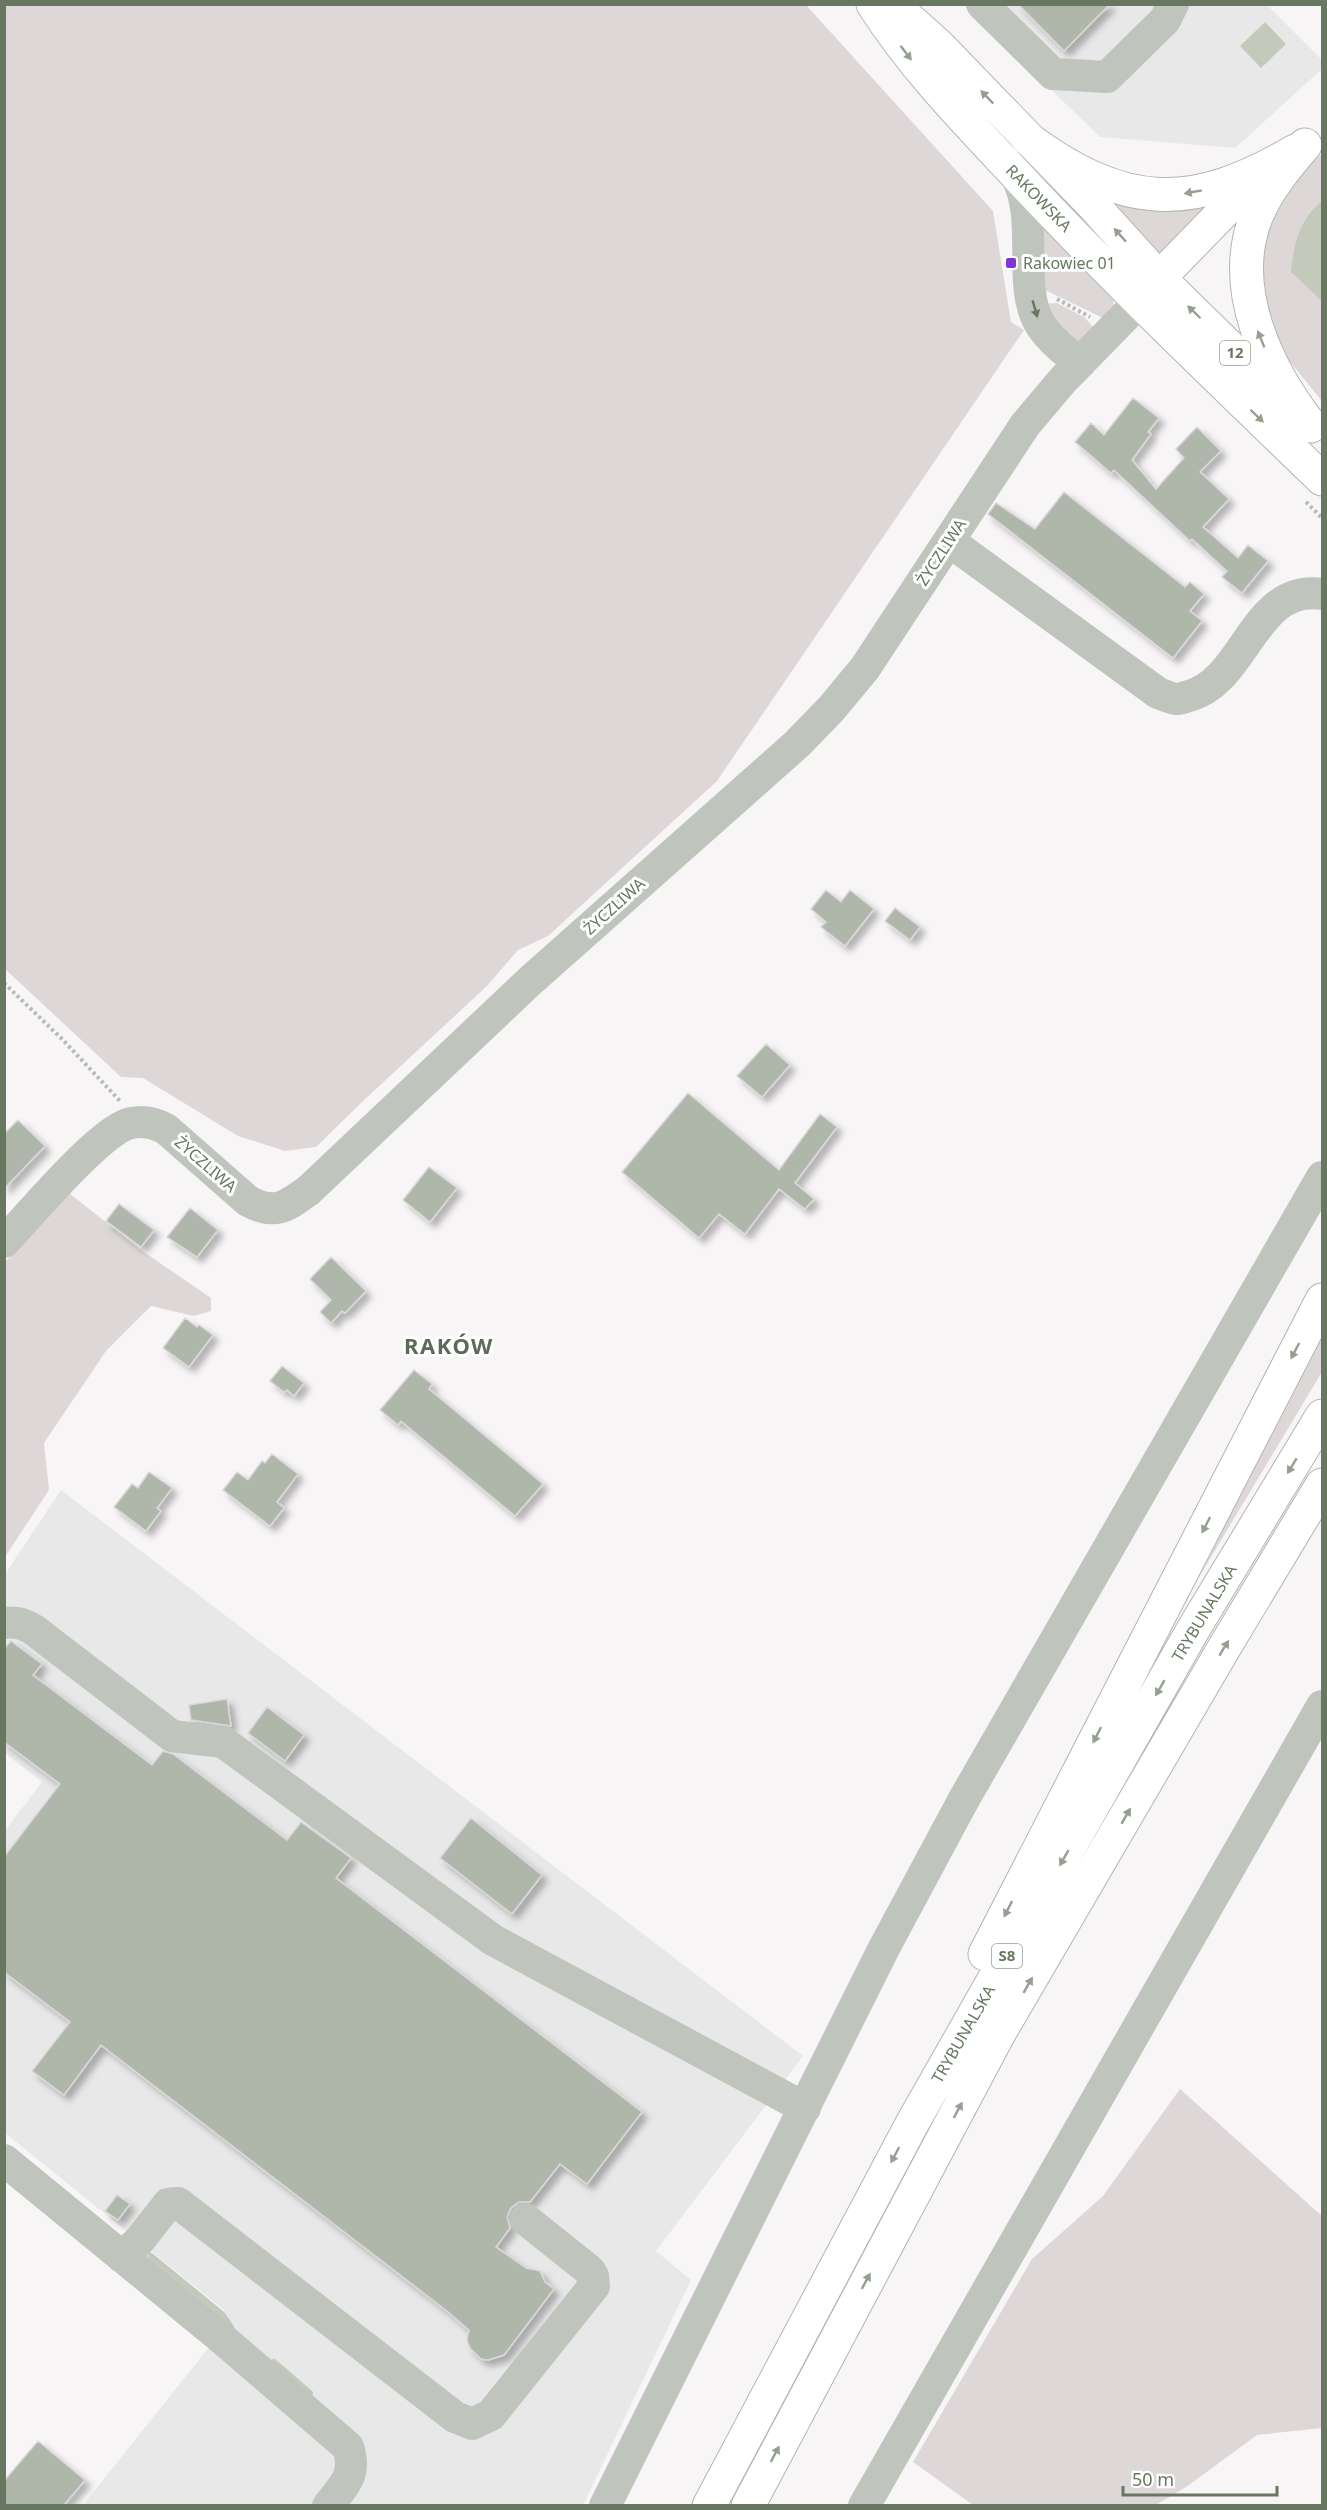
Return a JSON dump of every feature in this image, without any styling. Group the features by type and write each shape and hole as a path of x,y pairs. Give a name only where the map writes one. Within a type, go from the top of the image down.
{"main road":[{"name":"RAKOWSKA","path":"873,4 911,60 1015,174 1317,431"},
{"name":"RAKOWSKA","path":"892,4 937,44 1028,138 1311,487"},
{"path":"1028,138 1057,159 1093,179 1127,191 1165,196 1202,191 1240,179 1314,140"},
{"path":"1149,290 1237,198 1314,140"},
{"path":"1314,140 1276,181 1256,219 1250,241 1246,280 1253,316 1267,354 1297,408 1317,431"},
{"path":"913,2122 962,1997 1323,1300"},
{"name":"TRYBUNALSKA","path":"709,2505 913,2122 1194,1628 1323,1416"},
{"name":"TRYBUNALSKA","path":"748,2505 998,2036 1224,1648 1323,1485"}],"street":[{"path":"982,4 1053,74 1107,77 1165,20 1173,4"},
{"path":"1015,174 1026,197 1032,297 1036,315 1043,328 1061,348 1080,363"},
{"name":"ŻYCZLIWA","path":"129,1123 144,1122 166,1129 248,1201 259,1207 278,1209 289,1205 309,1190 538,973 797,744 831,709 865,668 1025,425 1149,290"},
{"path":"949,541 1158,693 1177,699 1198,694 1215,682 1269,613 1285,600 1308,592 1323,594"},
{"path":"4,1242 102,1138 129,1123"},
{"path":"605,2505 884,1948 964,1799 1323,1177"},
{"path":"4,1623 19,1623 34,1630 172,1736 223,1742 493,1940 805,2108"},
{"path":"864,2505 1323,1706"},
{"path":"4,2160 348,2447 352,2459 351,2475 328,2505"},
{"path":"122,2257 139,2241 168,2204 178,2203 455,2417 472,2424 491,2415 594,2286 594,2276 589,2270 525,2219"}],"path":[{"path":"1032,297 1043,296 1057,299 1092,318 1108,334"},
{"path":"1311,487 1323,518"},
{"path":"4,983 63,1040 128,1110 129,1123"}],"shaded area":[{"path":"4,5 806,5 993,211 1011,322 1024,330 717,781 548,936 518,950 487,986 316,1147 285,1151 238,1136 143,1078 121,1077 5,969"},
{"path":"964,5 1267,5 1322,60 1322,69 1235,148 1100,137"},
{"path":"1265,22 1286,44 1261,68 1240,46"},
{"path":"1322,154 1322,401 1286,357 1274,335 1258,278 1266,225 1303,168"},
{"path":"1108,197 1219,198 1163,263"},
{"path":"1322,201 1322,301 1291,272 1299,233 1308,216"},
{"path":"1038,219 1113,296 1114,310 1103,318 1047,291 1041,291"},
{"path":"1057,303 1084,317 1098,332 1080,343 1070,340 1043,304"},
{"path":"69,1193 141,1250 211,1298 211,1311 194,1316 151,1306 106,1351 44,1443 49,1490 5,1557 5,1262"},
{"path":"1322,1325 1322,1372 1169,1627"},
{"path":"61,1490 803,2056 656,2251 691,2280 583,2505 83,2505 230,2321 224,2310 5,2133 4,1832 42,1782 5,1753 5,1574"},
{"path":"1180,2089 1322,2216 1322,2428 1257,2435 1189,2485 1156,2505 973,2505 913,2462 1032,2259 1103,2196"}],"building":[{"path":"1018,4 1110,4 1064,51"},
{"path":"1133,398 1159,418 1148,432 1151,434 1132,460 1156,489 1184,458 1176,449 1197,427 1221,451 1200,472 1229,499 1203,527 1238,558 1248,545 1268,561 1242,593 1222,577 1227,571 1192,539 1190,541 1114,470 1111,473 1075,442 1091,423 1104,435"},
{"path":"1064,492 1185,587 1190,582 1204,594 1190,611 1202,621 1173,658 988,514 996,503 1035,529"},
{"path":"826,890 841,902 850,890 874,909 845,946 821,927 826,922 811,909"},
{"path":"895,908 920,927 910,940 885,921"},
{"path":"766,1044 790,1065 762,1097 737,1076"},
{"path":"688,1093 779,1170 820,1114 837,1127 795,1183 814,1199 805,1209 779,1189 745,1234 719,1214 699,1238 622,1172"},
{"path":"18,1120 45,1146 4,1189 4,1134"},
{"path":"429,1167 457,1188 430,1222 403,1200"},
{"path":"119,1204 154,1230 141,1247 106,1221"},
{"path":"190,1208 218,1230 197,1257 167,1237"},
{"path":"331,1257 366,1291 345,1313 342,1311 331,1323 320,1312 331,1300 310,1279"},
{"path":"185,1318 213,1335 189,1367 163,1348"},
{"path":"282,1366 304,1383 294,1396 287,1390 284,1392 270,1381"},
{"path":"414,1370 432,1384 429,1389 543,1484 515,1516 401,1421 398,1425 380,1410"},
{"path":"272,1454 298,1474 277,1502 284,1508 270,1526 223,1490 237,1472 248,1480 262,1461 265,1463"},
{"path":"149,1472 172,1488 157,1508 161,1511 146,1531 114,1507 132,1484 138,1488"},
{"path":"11,1641 42,1664 33,1675 152,1765 163,1751 173,1754 287,1840 301,1822 351,1858 336,1878 642,2112 587,2184 560,2164 530,2202 519,2202 511,2208 507,2217 510,2228 496,2247 526,2268 540,2271 545,2282 554,2289 504,2355 488,2360 481,2359 470,2348 467,2340 469,2330 447,2311 101,2045 64,2095 32,2071 70,2022 4,1972 4,1857 60,1784 4,1742 4,1649"},
{"path":"227,1699 231,1726 191,1720 189,1705"},
{"path":"267,1707 304,1735 285,1761 248,1733"},
{"path":"471,1818 542,1875 512,1914 440,1858"},
{"path":"117,2195 130,2204 118,2220 105,2211"},
{"path":"38,2441 85,2480 64,2505 4,2505 4,2481"}],"waterway":[{"path":"151,2256 222,2314 231,2327"},
{"path":"274,2362 310,2393"}],"place":[{"name":"Rakowiec 01","path":"1011,263"}],"district":[{"name":"RAKÓW","path":"449,1346"}]}
